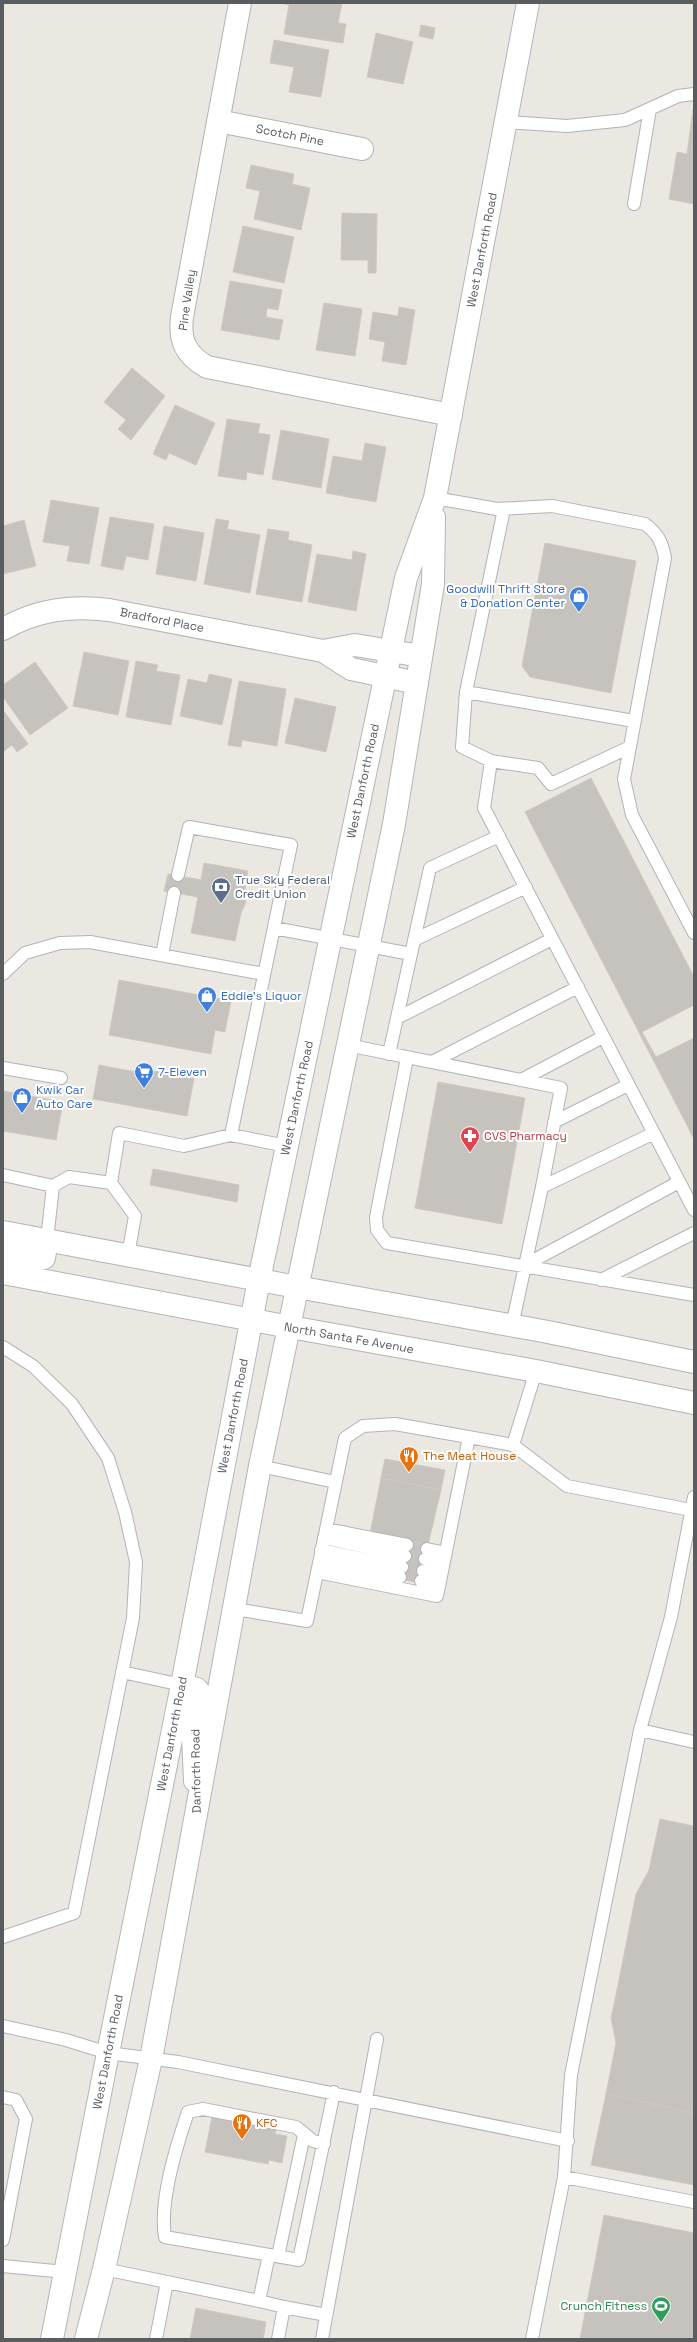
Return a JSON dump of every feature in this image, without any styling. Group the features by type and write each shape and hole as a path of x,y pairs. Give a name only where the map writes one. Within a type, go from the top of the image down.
{"main road":[{"name":"Pine Valley","path":"240,3 182,317 182,340 190,355 207,367 451,414"},
{"name":"West Danforth Road","path":"52,2339 182,1686 259,1280 406,578 435,498 528,3"},
{"name":"Scotch Pine","path":"218,121 362,149"},
{"name":"West Danforth Road","path":"86,2339 104,2269 151,2059 197,1820 260,1466 394,824 433,584 435,498"},
{"name":"Bradford Place","path":"3,629 18,620 54,609 89,608 323,652 351,669 417,683"},
{"name":"Bradford Place","path":"323,652 355,645 421,656"},
{"path":"3,1232 512,1326 694,1362"},
{"path":"3,1253 44,1258 47,1240"},
{"name":"North Santa Fe Avenue","path":"3,1273 251,1320 536,1371 694,1403"},
{"name":"Danforth Road","path":"182,1686 197,1689 200,1693 193,1736 197,1820"}],"lane":[{"path":"506,122 568,126 625,120 678,96 694,94"},
{"path":"634,204 650,109"},
{"path":"435,498 504,509 552,506 645,524 662,543 665,558 624,779 632,815 694,933"},
{"path":"504,509 466,692 462,747 491,761 538,768 551,784 630,747"},
{"path":"466,692 634,721"},
{"path":"491,761 484,808 694,1210"},
{"path":"178,875 189,827 291,845 230,1135"},
{"path":"389,1054 430,868 499,836"},
{"path":"414,940 526,887"},
{"path":"162,955 174,893"},
{"path":"274,928 411,954"},
{"path":"397,1018 552,939"},
{"path":"3,974 25,953 60,943 90,942 264,974"},
{"path":"432,1062 578,987"},
{"path":"521,1080 603,1036"},
{"path":"347,1045 561,1088 542,1187 512,1326"},
{"path":"407,1058 376,1217 377,1230 387,1243 525,1265 601,1280 694,1295"},
{"path":"3,1068 61,1078"},
{"path":"554,1122 628,1084"},
{"path":"542,1187 654,1133"},
{"path":"128,1255 135,1216 111,1183 119,1134 184,1146 230,1135 287,1146"},
{"path":"3,1175 53,1186 69,1177 111,1183"},
{"path":"525,1265 679,1182"},
{"path":"47,1240 53,1186"},
{"path":"601,1280 694,1233"},
{"path":"3,1347 33,1366 72,1404 108,1458 125,1512 136,1562 133,1618 74,1913 3,1937"},
{"path":"513,1445 536,1371"},
{"path":"235,1608 307,1621 345,1438 363,1426 395,1424 513,1445 567,1486 691,1510"},
{"path":"441,1574 469,1437"},
{"path":"260,1466 335,1482"},
{"path":"532,2339 564,2177 568,2140 571,2075 640,1730 671,1617 694,1497"},
{"path":"319,1561 404,1561 325,1534"},
{"path":"319,1561 441,1574"},
{"path":"441,1574 424,1565 441,1574"},
{"path":"122,1672 182,1686"},
{"path":"640,1730 694,1742"},
{"path":"3,2026 66,2040 108,2053 178,2062 568,2140"},
{"path":"322,2339 377,2039"},
{"path":"324,2144 313,2141 296,2127 203,2109 188,2112 179,2139 166,2199 164,2227 165,2237 299,2260 324,2144 334,2092"},
{"path":"3,2097 16,2100 26,2119 4,2233"},
{"path":"259,2301 273,2256 304,2135"},
{"path":"564,2177 694,2202"},
{"path":"3,2266 65,2272"},
{"path":"104,2269 326,2316"},
{"path":"156,2339 167,2282"},
{"path":"278,2339 284,2307"}],"building":[{"path":"281,3 342,3 338,23 346,24 343,43 284,34 289,5"},
{"path":"421,25 435,28 433,39 419,36"},
{"path":"376,33 413,42 403,84 367,77"},
{"path":"274,40 329,50 321,97 289,92 294,67 270,63"},
{"path":"693,109 694,204 669,199 677,152 687,154"},
{"path":"251,165 294,174 292,184 310,188 301,230 254,219 260,191 246,188"},
{"path":"342,213 377,214 376,273 368,273 368,260 341,260"},
{"path":"243,226 294,237 284,283 233,272"},
{"path":"230,281 282,290 278,310 267,308 266,317 283,320 279,340 221,330"},
{"path":"324,303 362,309 355,356 316,350"},
{"path":"399,307 415,310 406,365 382,361 385,342 369,339 373,312 398,316"},
{"path":"132,368 165,396 131,440 118,429 126,420 104,402"},
{"path":"175,405 215,423 196,465 169,453 166,460 153,454"},
{"path":"227,419 260,424 258,433 270,435 263,475 247,472 246,480 218,476"},
{"path":"281,430 329,439 321,488 272,479"},
{"path":"365,443 386,447 376,502 326,493 333,456 362,461"},
{"path":"51,500 99,508 89,564 67,561 70,546 43,542"},
{"path":"110,517 154,524 148,560 126,556 123,570 101,566"},
{"path":"216,519 229,521 227,529 260,535 250,593 204,584"},
{"path":"24,520 36,566 3,574 3,526"},
{"path":"164,526 204,533 196,581 156,574"},
{"path":"268,529 289,532 288,540 312,545 302,602 256,594"},
{"name":"Goodwill Thrift Store & Donation Center","path":"545,543 636,561 611,693 530,677 522,666"},
{"path":"353,551 366,554 356,611 308,602 317,554 352,560"},
{"path":"84,652 129,661 118,715 73,706"},
{"path":"136,661 158,665 156,671 180,675 171,725 126,717"},
{"path":"35,662 68,708 30,735 3,697 3,685"},
{"path":"209,674 232,679 222,725 180,716 188,679 207,683"},
{"path":"239,681 286,689 277,746 242,740 241,747 228,745"},
{"path":"295,698 336,707 326,752 285,743"},
{"path":"3,710 28,744 17,752 12,745 3,752"},
{"path":"591,778 694,977 694,1005 642,1032 656,1057 694,1038 694,1139 525,812"},
{"name":"True Sky Federal Credit Union","path":"204,863 248,871 244,895 246,902 241,913 235,941 191,933 198,897 164,891 168,874 201,880"},
{"path":"119,980 231,1001 225,1032 215,1030 211,1054 109,1035"},
{"name":"7-Eleven","path":"99,1065 141,1073 142,1069 194,1078 187,1116 93,1099"},
{"name":"CVS Pharmacy","path":"438,1082 525,1098 502,1224 415,1208"},
{"path":"3,1091 63,1102 56,1140 3,1131"},
{"path":"153,1169 239,1185 237,1202 150,1185"},
{"path":"385,1459 445,1470 441,1490 381,1478"},
{"path":"381,1478 441,1490 428,1545 370,1534"},
{"path":"407,1541 428,1545 420,1583 400,1579"},
{"path":"660,1819 694,1826 694,2113 606,2094 616,2043 611,2018 636,1894 649,1870"},
{"path":"606,2094 694,2113 694,2185 591,2165"},
{"path":"212,2117 276,2130 275,2134 287,2136 282,2163 269,2160 268,2164 205,2152"},
{"path":"604,2215 694,2233 694,2339 580,2339"},
{"path":"196,2308 266,2322 263,2339 190,2339"}],"place":[{"name":"Goodwill Thrift Store & Donation Center","path":"579,613"},
{"name":"True Sky Federal Credit Union","path":"221,904"},
{"name":"Eddie's Liquor","path":"207,1013"},
{"name":"7-Eleven","path":"144,1089"},
{"name":"Kwik Car Auto Care","path":"22,1114"},
{"name":"CVS Pharmacy","path":"470,1153"},
{"name":"The Meat House","path":"409,1473"},
{"name":"KFC","path":"242,2140"},
{"name":"Crunch Fitness","path":"661,2323"}]}
